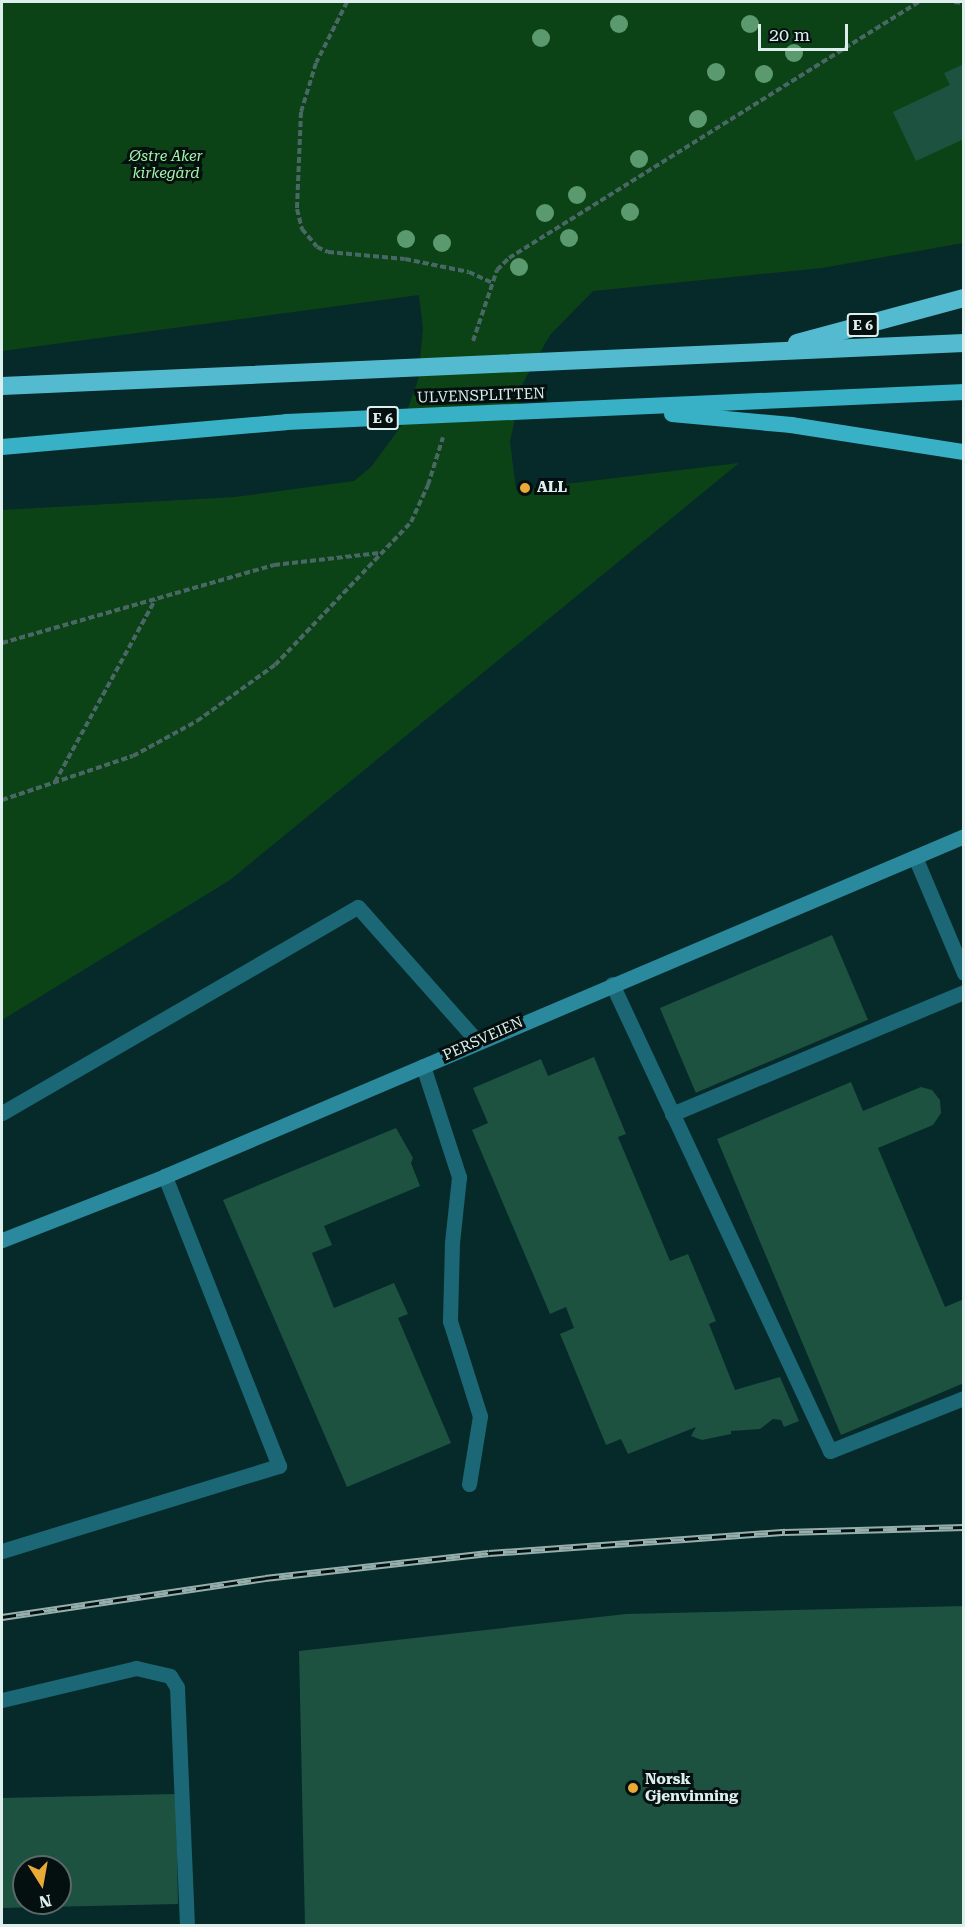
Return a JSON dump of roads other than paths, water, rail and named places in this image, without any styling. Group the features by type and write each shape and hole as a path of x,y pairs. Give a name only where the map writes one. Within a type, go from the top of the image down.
{"highway":[{"name":"E 6","path":"763,352 963,298"},
{"name":"ULVENSPLITTEN","path":"2,386 963,344"},
{"name":"ULVENSPLITTEN","path":"2,447 286,422 963,392"},
{"name":"E 6","path":"615,409 791,425 963,452"}],"main road":[{"name":"PERSVEIEN","path":"2,1240 165,1176 963,836"}],"lane":[{"path":"915,857 963,973"},
{"path":"2,1113 358,907 478,1042"},
{"path":"612,984 830,1451 963,1398"},
{"path":"672,1114 963,992"},
{"path":"423,1066 459,1177 452,1243 450,1321 480,1416 469,1484"},
{"path":"2,1551 279,1466 165,1176"},
{"path":"2,1700 136,1668 170,1676 177,1688 187,1926"}],"railway":[{"path":"2,1617 265,1578 489,1553 785,1532 964,1527"}],"place":[{"name":"ALL","path":"525,488"},
{"name":"Norsk Gjenvinning","path":"633,1788"}],"park label":[{"name":"Østre Aker kirkegård","path":"166,164"}]}
